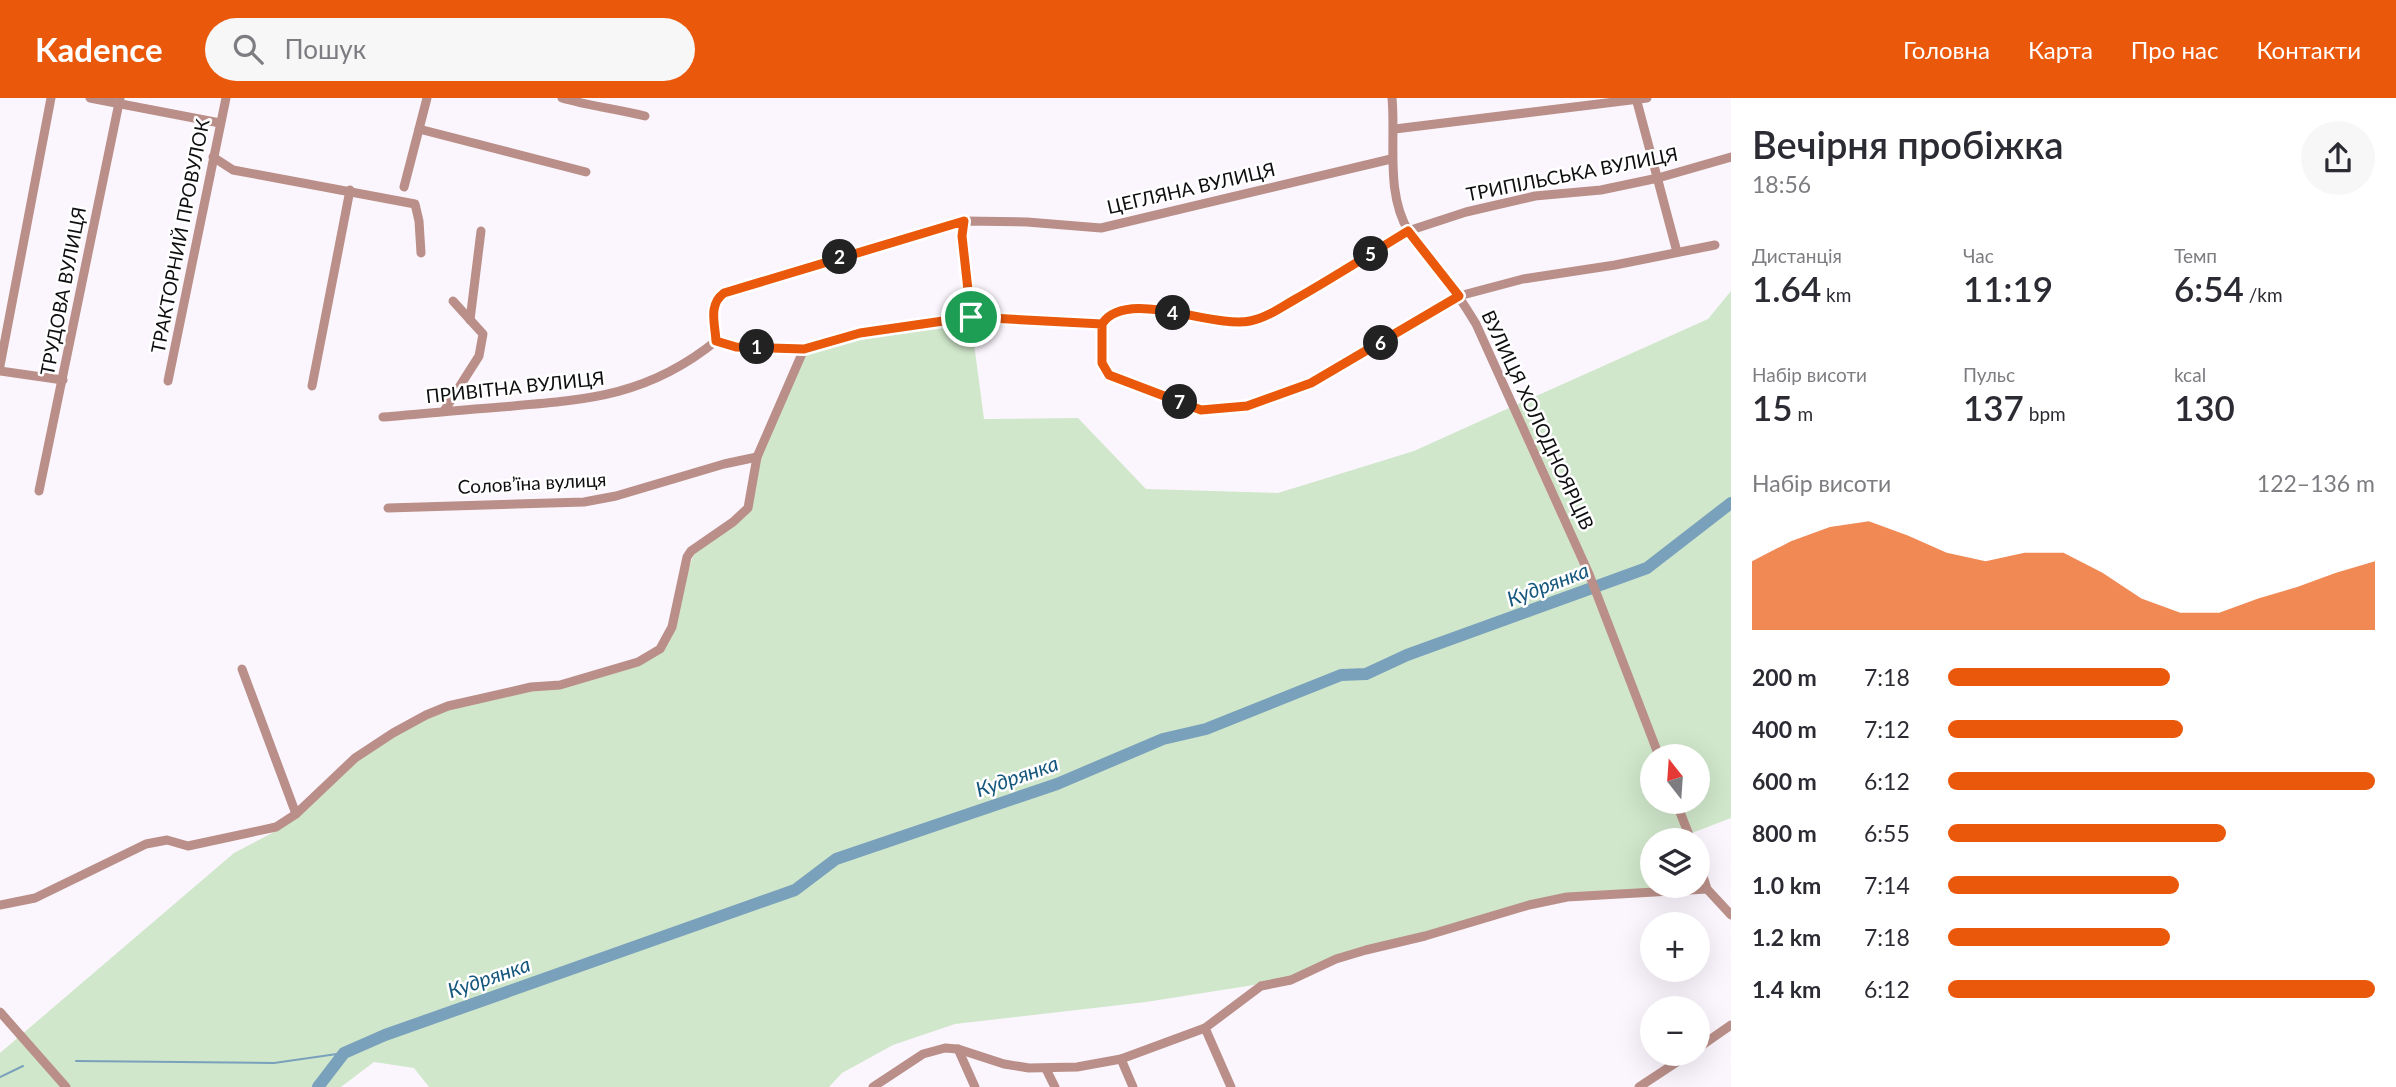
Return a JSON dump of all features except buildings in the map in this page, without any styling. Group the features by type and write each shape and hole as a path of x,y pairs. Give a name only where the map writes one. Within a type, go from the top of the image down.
{"street":[{"path":"51,98 0,368 63,380"},
{"path":"90,98 120,101 220,123"},
{"name":"ТРАКТОРНИЙ ПРОВУЛОК","path":"168,381 226,98"},
{"path":"404,187 426,98"},
{"path":"562,98 587,106 599,105 645,116"},
{"name":"ВУЛИЦЯ ХОЛОДНОЯРЦІВ","path":"1392,98 1395,129 1391,159 1397,197 1408,231 1459,296 1476,324 1589,574 1654,744"},
{"path":"1395,129 1647,98"},
{"path":"1636,99 1677,252"},
{"name":"ТРУДОВА ВУЛИЦЯ","path":"39,491 120,101"},
{"path":"419,129 586,172"},
{"path":"214,157 233,170 415,204 421,253"},
{"name":"ТРИПІЛЬСЬКА ВУЛИЦЯ","path":"804,349 860,333 971,317 1102,324 1107,317 1119,312 1143,307 1210,320 1250,322 1303,295 1408,231 1466,212 1535,196 1601,190 1658,178 1731,157"},
{"name":"ЦЕГЛЯНА ВУЛИЦЯ","path":"716,341 713,310 716,299 724,293 964,221 1027,222 1101,228 1391,159"},
{"path":"312,386 350,190"},
{"path":"964,221 962,236 971,317"},
{"path":"470,320 481,231"},
{"path":"1102,324 1102,363 1109,375 1201,410 1247,406 1311,383 1459,296 1523,279 1715,246"},
{"path":"444,411 479,356 483,334 453,301"},
{"path":"0,905 35,898 146,844 167,840 188,846 276,827 296,814 355,758 426,715 448,706 531,687 560,685 638,662 660,649 672,627 687,557 691,551 748,509 757,457 804,349 736,347 716,341"},
{"name":"ПРИВІТНА ВУЛИЦЯ","path":"383,417 575,401 614,394 661,377 716,341"},
{"name":"Соловʼїна вулиця","path":"387,508 584,502 616,496 757,457"},
{"path":"242,669 296,814"},
{"path":"1710,892 1731,915"},
{"path":"878,1085 922,1054 946,1048 1004,1064 1046,1069 1121,1059 1205,1028 1261,986 1291,980 1336,959 1529,905 1567,897 1640,893"},
{"path":"0,1012 66,1087"},
{"path":"1710,1040 1731,1026"},
{"path":"1205,1028 1231,1087"},
{"path":"957,1049 975,1087"},
{"path":"1121,1059 1133,1087"},
{"path":"1639,1087 1671,1066"},
{"path":"1046,1069 1055,1087"}],"green space":[{"path":"1731,291 1731,818 1705,828 1690,828 1685,814 1710,814 1710,744 1657,744 1516,405 1708,319"},
{"path":"971,321 984,419 1078,418 1146,489 1278,493 1414,451 1509,408 1585,576 1650,744 1640,744 1640,814 1677,814 1683,828 1640,828 1640,892 1529,903 1304,973 1260,984 1146,1002 955,1024 893,1045 842,1073 829,1087 429,1087 414,1068 374,1062 341,1087 0,1087 0,1053 234,853 278,830 357,761 394,736 449,709 531,691 662,651 694,553 751,510 760,458 807,352 861,336"}],"waterway":[{"name":"Кудрянка","path":"318,1087 344,1053 385,1035 795,890 836,859 1057,784 1163,739 1206,729 1341,675 1366,674 1407,655 1647,568 1731,503"},
{"path":"76,1061 274,1063 344,1053"},
{"path":"0,1077 23,1066"}],"route":[{"path":"971,317 860,333 804,349 736,347 716,341 713,310 716,299 724,293 964,221 962,236 971,317 1102,324 1107,317 1119,312 1143,307 1210,320 1250,322 1311,291 1408,231 1459,296 1311,383 1247,406 1201,410 1109,375 1102,363 1102,324 1036,321 971,317"}]}
